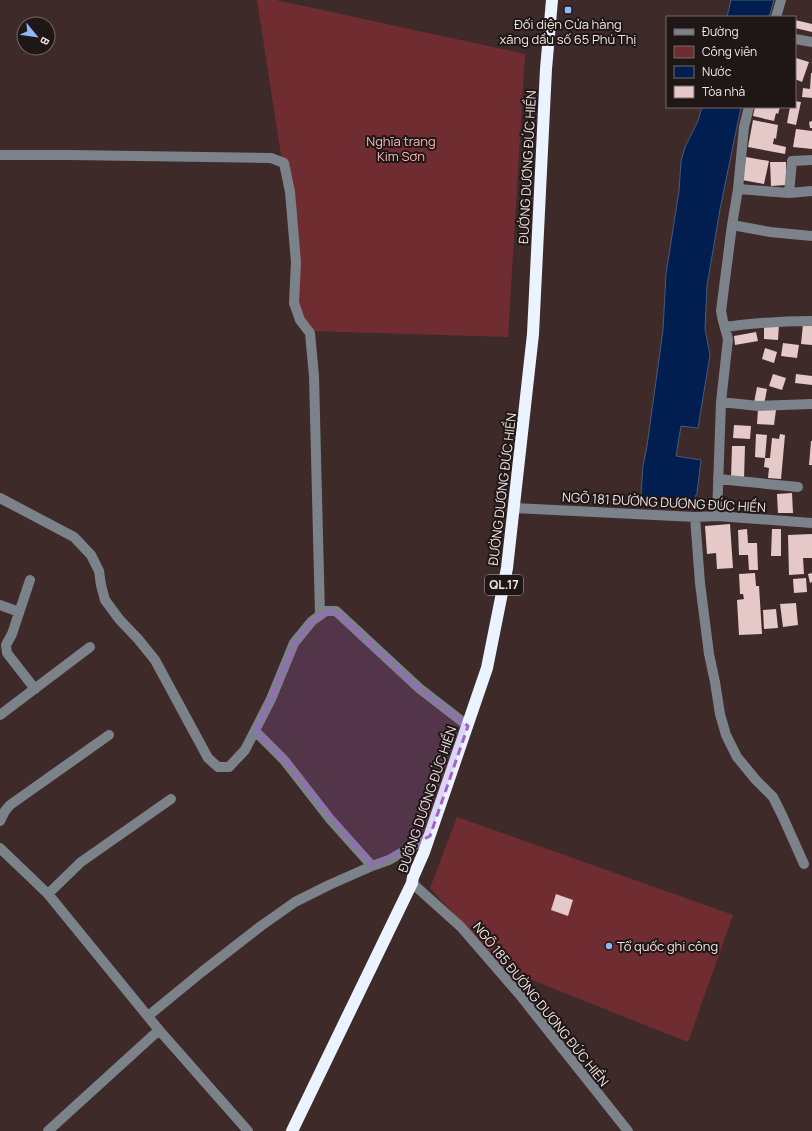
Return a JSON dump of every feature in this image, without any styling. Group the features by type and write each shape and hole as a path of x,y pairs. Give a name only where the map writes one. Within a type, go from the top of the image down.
{"highway":[{"name":"ĐƯỜNG DƯƠNG ĐỨC HIỀN","path":"292,1131 412,883 413,877 430,836 487,668 507,568 533,334 546,69 552,0"}],"street":[{"path":"776,16 781,0"},
{"path":"796,39 812,42"},
{"path":"717,516 721,402 728,339 721,311 738,189 744,127 749,108"},
{"path":"0,155 271,158 284,163 290,192 296,262 294,303 300,320 310,333 314,376 320,615"},
{"path":"789,193 792,161 812,160"},
{"path":"738,189 789,193 812,190"},
{"path":"732,225 770,232 812,236"},
{"path":"725,327 748,323 812,321"},
{"path":"721,402 758,406 812,404"},
{"path":"718,479 798,487"},
{"path":"0,498 74,537 91,554 99,571 100,585 104,600 155,660 208,758 218,767 229,767 245,750 271,699 294,643 312,621 326,611 336,611 419,688 468,726"},
{"name":"NGÕ 181 ĐƯỜNG DƯƠNG ĐỨC HIỀN","path":"514,508 695,518 717,516 812,523"},
{"path":"695,518 700,583 709,654 720,714 726,735 737,758 773,797 804,864"},
{"path":"30,580 12,634 6,645 7,653 35,689"},
{"path":"0,605 19,612"},
{"path":"0,715 90,647"},
{"path":"255,731 284,760 330,819 372,866"},
{"path":"0,821 4,811 10,805 109,735"},
{"path":"48,894 81,862 170,799"},
{"path":"148,1016 261,926 295,902 328,885 389,860 430,836"},
{"path":"0,848 48,894 158,1030 248,1131"},
{"name":"NGÕ 185 ĐƯỜNG DƯƠNG ĐỨC HIỀN","path":"412,883 461,927 519,994 627,1131"},
{"path":"48,1131 158,1030"}],"highlighted area":[{"path":"326,611 336,611 419,688 468,726 430,836 372,866 284,760 255,731 294,643 312,621"}],"green space":[{"name":"Nghĩa trang Kim Sơn","path":"257,0 276,0 525,54 508,337 311,331 294,303 297,258"},
{"path":"457,817 733,915 688,1042 504,969 430,888"}],"water":[{"path":"731,0 774,0 769,16 727,16"},
{"path":"702,108 741,108 720,209 707,286 705,329 710,355 698,428 681,426 676,456 701,460 697,493 693,501 681,504 647,501 642,499 641,494 643,466 663,330 666,274 679,191 681,161 685,147 698,121"}],"building":[{"path":"796,20 812,24 812,32 796,28"},
{"path":"796,58 809,62 802,82 796,79"},
{"path":"811,73 812,98 802,97 803,88 810,89"},
{"path":"796,101 801,102 796,125 787,123 790,108 796,108"},
{"path":"755,108 780,108 778,114 776,113 774,121 753,116"},
{"path":"753,120 778,125 776,139 774,138 773,144 786,147 785,154 748,147"},
{"path":"812,121 812,128 810,128 809,122"},
{"path":"796,129 812,131 812,149 793,147"},
{"path":"746,157 769,161 764,184 742,180"},
{"path":"770,162 786,162 786,185 771,186"},
{"path":"764,324 779,324 778,340 764,339"},
{"path":"803,324 812,325 812,345 801,344"},
{"path":"756,332 758,341 735,345 734,336"},
{"path":"783,343 799,345 797,358 781,356"},
{"path":"765,348 777,352 774,363 762,359"},
{"path":"773,374 786,378 782,390 769,386"},
{"path":"796,374 812,376 812,385 795,383"},
{"path":"757,387 767,389 764,405 754,403"},
{"path":"758,409 776,410 774,425 757,424"},
{"path":"734,425 751,426 750,439 733,438"},
{"path":"756,434 767,435 765,458 755,457"},
{"path":"780,434 785,435 781,479 768,478 769,468 764,467 765,458 770,458 772,438 779,439"},
{"path":"811,441 812,465 809,465"},
{"path":"732,446 745,446 744,479 731,478"},
{"path":"792,493 793,513 778,513 777,494"},
{"path":"730,524 733,568 717,569 716,553 707,554 705,526"},
{"path":"747,529 748,543 757,543 758,570 749,570 748,555 739,555 738,530"},
{"path":"772,529 781,529 781,556 771,556"},
{"path":"812,534 812,558 803,558 804,574 789,575 788,535"},
{"path":"755,573 756,586 759,586 762,634 739,635 737,600 744,599 743,594 740,594 739,574"},
{"path":"812,573 812,582 810,583 808,574"},
{"path":"806,578 807,592 794,593 793,579"},
{"path":"796,603 798,625 783,627 780,604"},
{"path":"776,609 778,628 764,629 763,610"},
{"path":"556,894 573,900 568,916 551,910"}],"place":[{"name":"Đối diện Cửa hàng xăng dầu số 65 Phú Thị","path":"568,10"},
{"name":"Tổ quốc ghi công","path":"609,946"}]}
